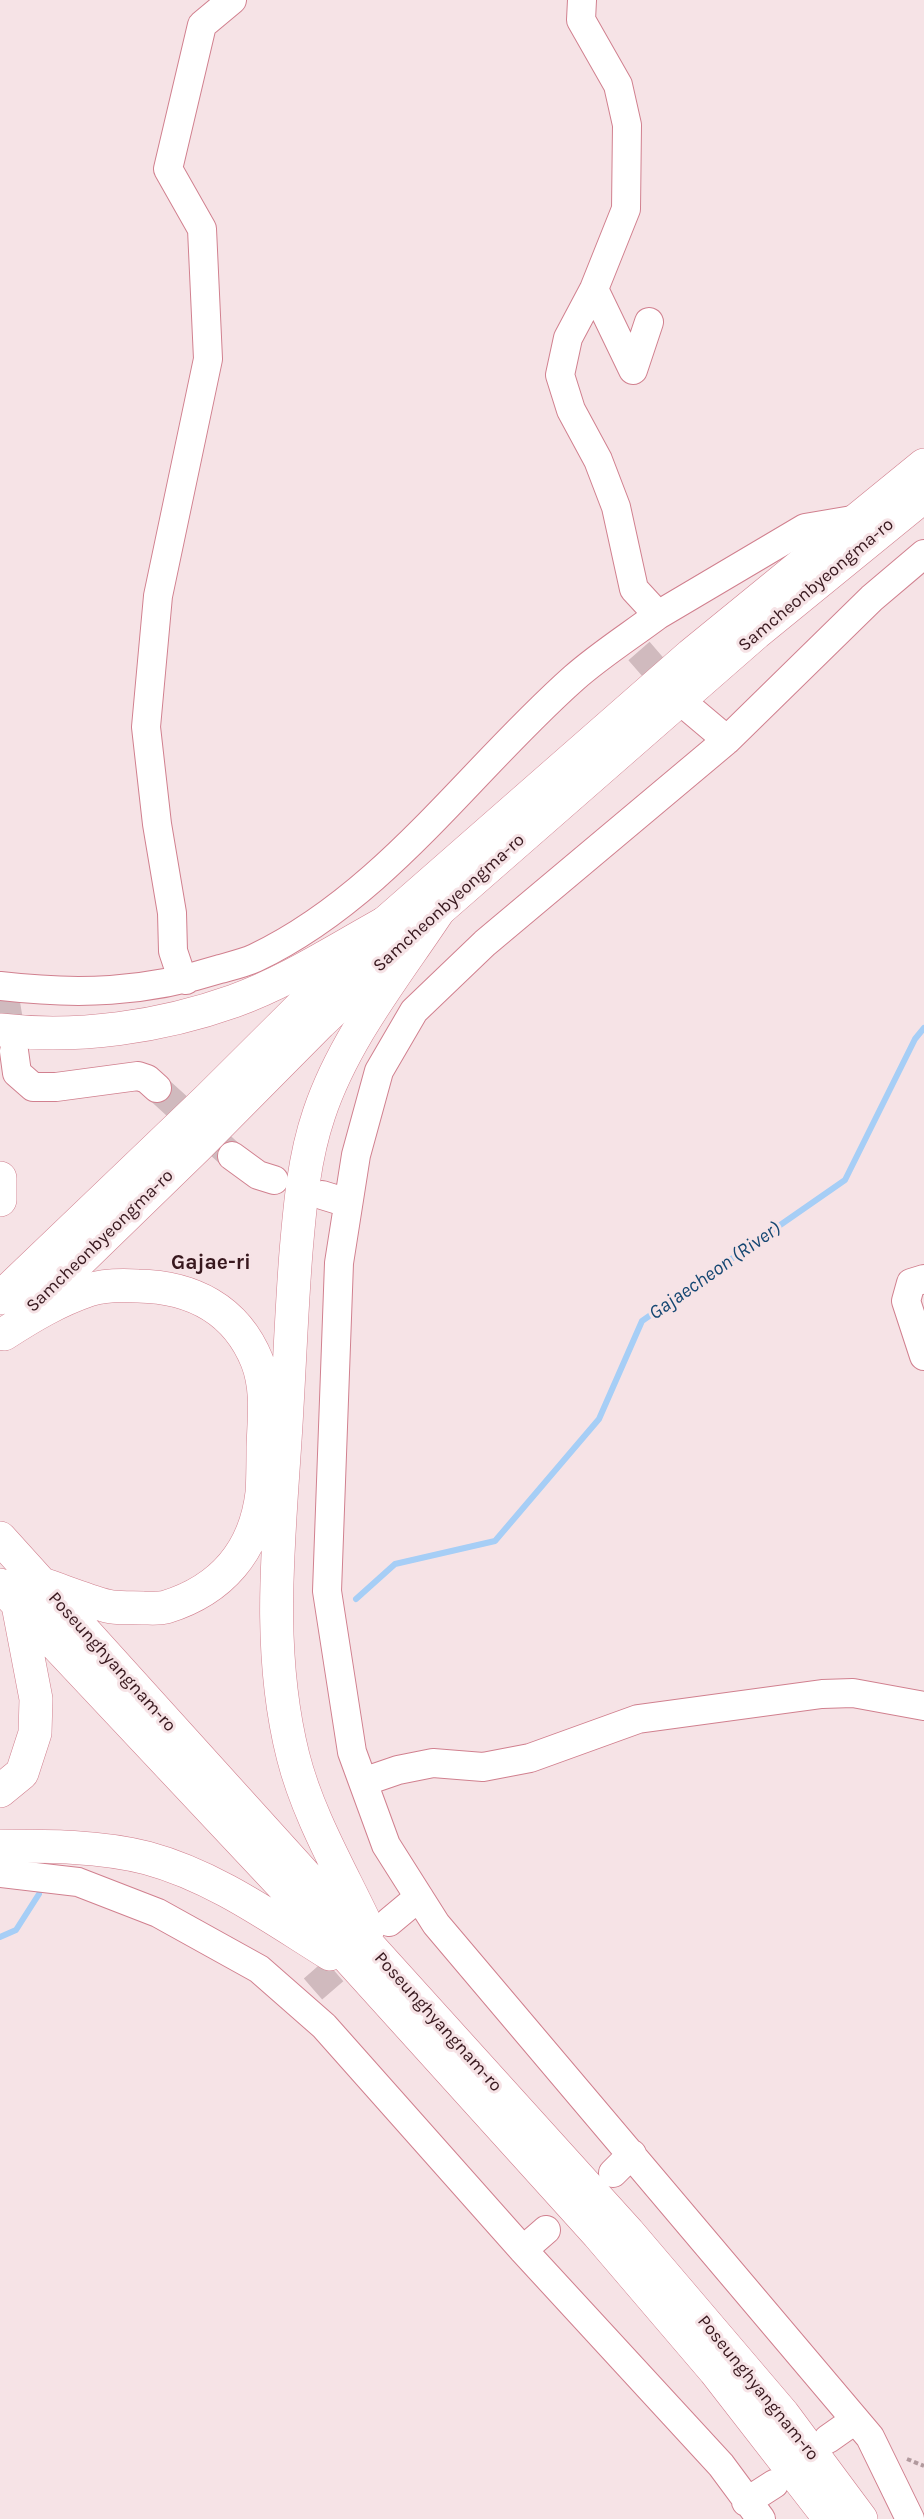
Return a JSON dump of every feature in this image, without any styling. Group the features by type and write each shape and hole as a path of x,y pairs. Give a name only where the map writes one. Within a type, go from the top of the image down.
{"main road":[{"name":"Samcheonbyeongma-ro","path":"0,1298 208,1098 385,923 691,655 924,465"},
{"name":"Samcheonbyeongma-ro","path":"2,1336 197,1147 320,1023 439,910 756,633 924,496"},
{"path":"370,1965 293,1758 281,1697 276,1643 276,1586 294,1282 304,1173 319,1115 335,1072 360,1029 439,910"},
{"path":"7,1041 27,1033 104,1031 169,1018 235,1000 293,974 385,923"},
{"path":"0,1178 0,1200"},
{"path":"0,1791 22,1773 35,1733 36,1699 19,1591 109,1606 164,1608 212,1586 234,1564 250,1535 257,1515 262,1492 265,1396 257,1362 245,1338 229,1318 210,1304 189,1293 156,1286 122,1285 91,1290 44,1308 2,1336"},
{"name":"Poseunghyangnam-ro","path":"0,1538 19,1591 297,1901 370,1965 628,2232 783,2414 861,2519"},
{"path":"0,1846 92,1850 146,1858 190,1873 370,1965"},
{"name":"Poseunghyangnam-ro","path":"370,1965 715,2371 830,2519"}],"street":[{"path":"186,980 179,969 173,951 172,913 157,824 146,727 158,596 208,359 202,229 168,169 202,26 232,0"},
{"path":"582,0 581,20 618,85 627,125 626,209 594,289 568,338 560,375 571,410 598,460 616,507 634,589 658,615"},
{"path":"594,289 633,370 649,322"},
{"path":"2,990 111,992 186,980 253,958 323,919 386,866 575,677 633,645 658,615 805,528 858,519"},
{"path":"910,2519 870,2437 622,2163 436,1924 418,1897 386,1845 352,1752 327,1591 339,1263 335,1199 356,1155 379,1071 414,1011 485,943 727,740 872,598 924,554"},
{"path":"689,708 727,740"},
{"path":"7,1041 18,1073 33,1087 56,1087 138,1076 147,1079 157,1088"},
{"path":"232,1156 258,1175 274,1180"},
{"path":"924,1279 911,1283 906,1301 924,1356"},
{"path":"363,1782 398,1770 433,1763 483,1767 530,1758 638,1719 822,1694 853,1693 924,1706"},
{"path":"0,1873 78,1882 158,1913 305,1996 324,2026 523,2250 721,2465 754,2510 774,2484"},
{"path":"389,1922 418,1897"},
{"path":"523,2250 546,2230"},
{"path":"828,2439 855,2420"}],"waterway":[{"name":"Gajaecheon (River)","path":"356,1599 395,1564 495,1541 599,1419 642,1321 845,1180 915,1039 924,1028"},
{"name":"Gajaecheon (River)","path":"0,1937 16,1930 39,1894"}],"tunnel":[{"path":"639,651 677,695"},
{"path":"5,997 14,1051"},
{"path":"157,1088 232,1156"},
{"path":"313,1989 366,1943"}],"district":[{"name":"Gajae-ri","path":"211,1263"}]}
